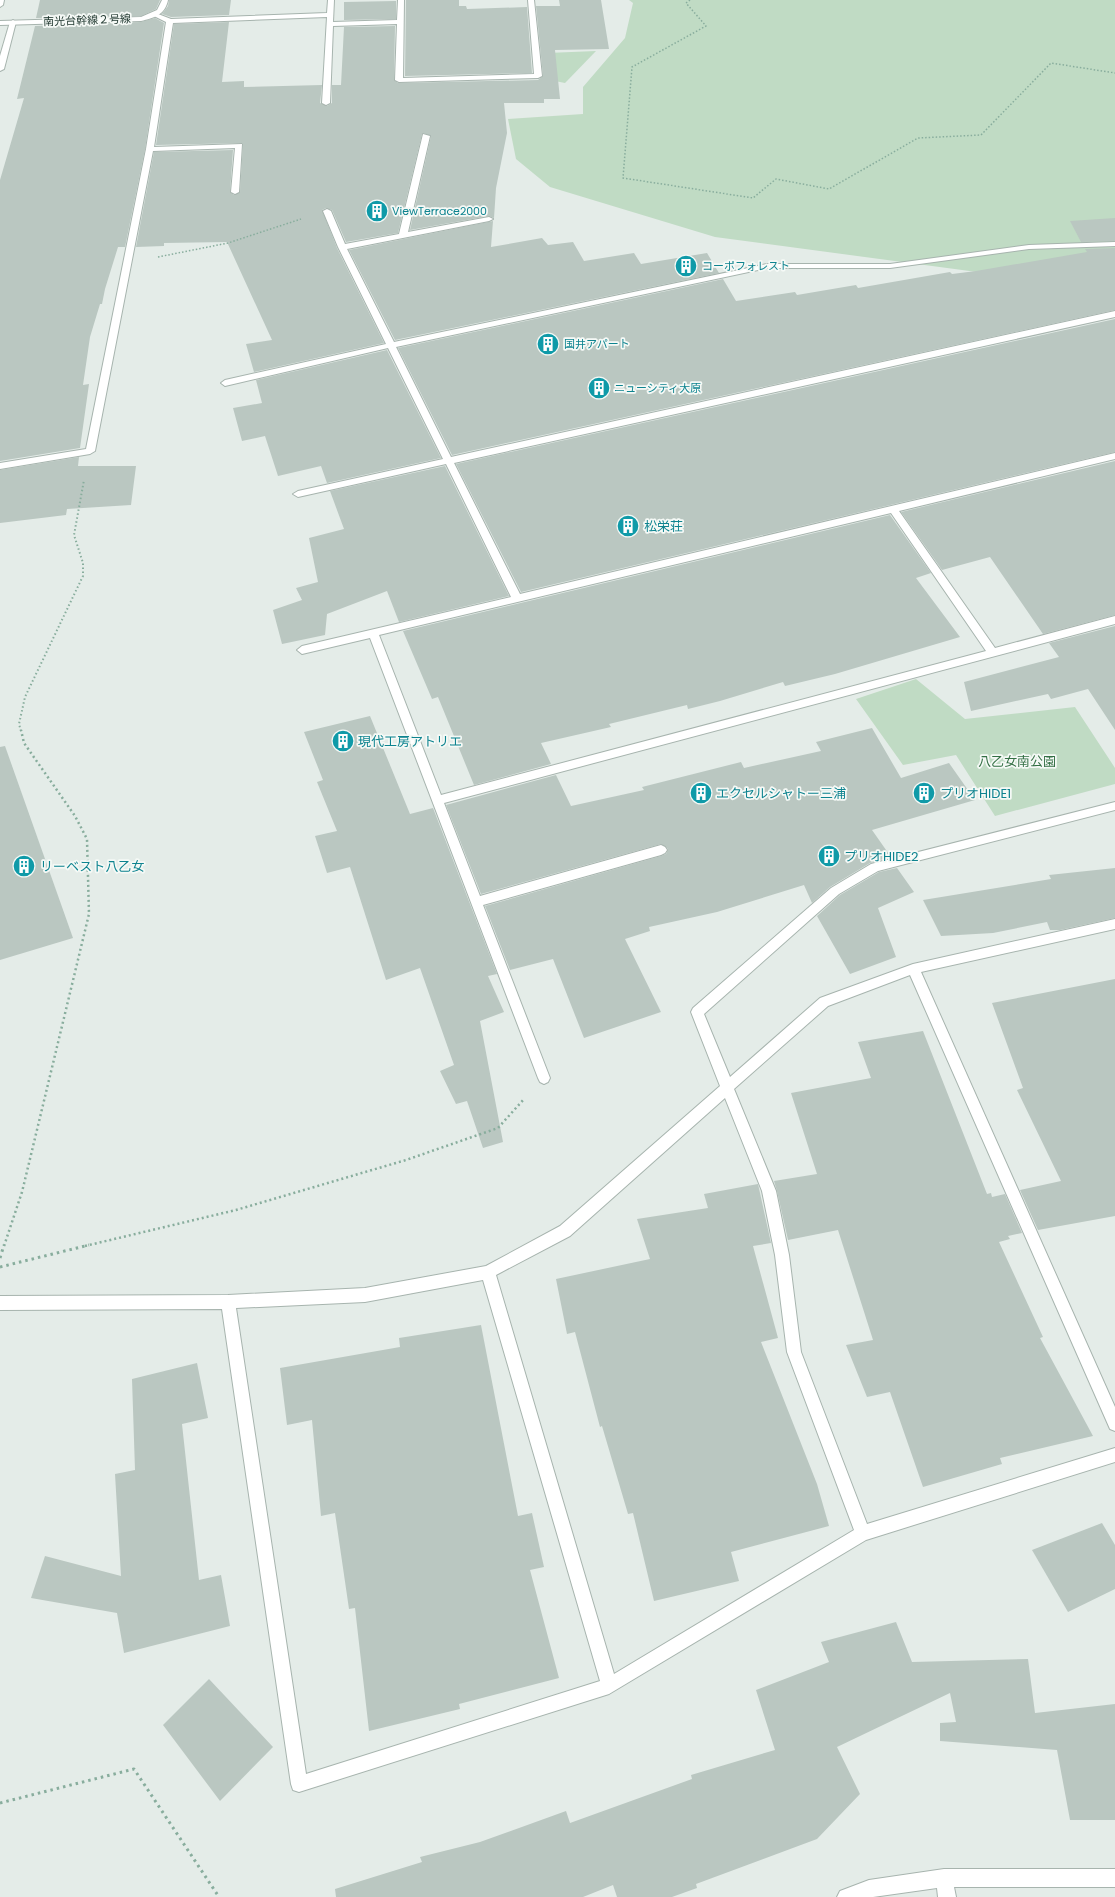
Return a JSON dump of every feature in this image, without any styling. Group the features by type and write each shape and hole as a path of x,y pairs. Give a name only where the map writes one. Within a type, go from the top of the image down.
{"street":[{"path":"0,5 1,0"},
{"path":"165,0 164,7 156,15 170,21 331,15"},
{"path":"326,103 331,0"},
{"path":"401,0 399,80 538,76 531,0"},
{"name":"南光台幹線２号線","path":"0,23 141,19 156,15"},
{"path":"0,466 90,451 150,149 170,21"},
{"path":"0,69 13,22"},
{"path":"330,24 400,22"},
{"path":"403,235 426,136"},
{"path":"150,149 239,146 235,192"},
{"path":"327,211 342,247 517,598"},
{"path":"342,247 489,219"},
{"path":"225,383 391,345 767,266 890,266 1029,247 1115,244"},
{"path":"298,494 1115,314"},
{"path":"302,650 1115,456"},
{"path":"893,509 993,653"},
{"path":"437,800 1115,620"},
{"path":"373,633 544,1078"},
{"path":"863,1533 794,1352 782,1255 769,1191 697,1012 835,891 875,867 1115,806"},
{"path":"476,902 661,850"},
{"path":"0,1303 228,1302 365,1295 488,1272 565,1231 824,1002 913,968 1115,924"},
{"path":"913,968 1115,1424"},
{"path":"488,1272 609,1686"},
{"path":"228,1302 299,1784 609,1686 863,1533 1115,1455"},
{"path":"944,1878 947,1897"},
{"path":"846,1897 869,1889 944,1878 1115,1878"}],"path":[{"path":"690,0 686,3 706,26 632,67 623,178 754,198 776,178 829,189 918,138 981,135 1051,63 1115,73"},
{"path":"152,258 228,243 327,211"},
{"path":"0,1258 22,1192 89,914 87,839 75,816 24,743 19,724 25,697 76,593 82,576 83,563 74,535 76,517 90,451"},
{"path":"0,1267 236,1210 406,1160 498,1128 544,1078"},
{"path":"0,1802 134,1769 219,1897"}],"green space":[{"path":"629,0 1115,0 1115,257 992,274 715,237 550,187 516,159 508,119 583,114 583,87 625,38 633,3"},
{"path":"596,51 565,83 550,80 547,53"},
{"name":"八乙女南公園","path":"916,679 965,719 1075,707 1115,768 1115,784 995,816 956,755 903,765 856,699"}],"building":[{"path":"40,0 160,0 156,9 141,16 36,18"},
{"path":"169,0 231,0 229,15 171,17 162,14 168,6"},
{"path":"406,0 459,0 459,6 466,6 467,9 527,7 532,73 405,76"},
{"path":"559,0 601,0 609,49 555,50 560,99 544,99 544,103 504,103 507,133 496,188 494,218 489,216 410,230 431,136 423,133 398,233 346,242 332,210 326,208 322,210 337,248 384,343 254,372 246,344 272,340 227,242 164,243 164,246 136,247 154,152 233,150 230,192 234,195 240,192 243,143 156,145 174,24 229,22 222,82 244,81 244,87 322,85 320,103 327,106 332,103 332,85 341,85 344,27 395,26 394,80 398,83 538,80 543,76 536,6 560,6"},
{"path":"396,1 396,19 344,20 344,2"},
{"path":"155,18 164,23 145,149 125,247 118,247 102,304 100,304 90,337 83,385 89,384 80,448 0,461 0,180 24,98 17,99 35,26 141,22"},
{"path":"1115,218 1115,241 1081,242 1070,221"},
{"path":"493,221 491,247 542,238 548,245 573,242 584,261 634,253 641,264 707,253 719,273 395,340 349,250"},
{"path":"1115,248 1115,310 452,455 398,348 723,279 736,301 795,292 797,295 856,285 858,288 950,272 952,274 976,271 1087,252 1085,249"},
{"path":"1115,319 1115,452 521,592 456,464"},
{"path":"387,350 441,458 327,483 321,466 278,476 265,436 242,441 233,408 262,403 256,380"},
{"path":"79,457 78,466 136,466 131,505 67,509 66,515 0,523 0,470"},
{"path":"1115,461 1115,615 1043,634 990,557 942,570 901,512"},
{"path":"445,466 509,596 399,622 387,591 327,614 325,635 282,644 273,610 302,600 296,588 318,582 309,538 344,529 330,491"},
{"path":"890,515 931,573 916,578 960,637 835,674 785,686 783,682 720,701 688,709 687,705 609,724 611,727 541,743 551,764 474,785 438,697 432,699 403,631"},
{"path":"1115,626 1115,730 1088,689 1051,699 1048,694 971,711 964,682 1059,657 1049,643"},
{"path":"370,716 410,814 433,808 497,974 488,976 504,1012 480,1021 503,1142 483,1148 467,1101 456,1104 440,1071 454,1065 420,968 386,980 350,867 327,873 315,836 337,831 317,782 323,780 304,732"},
{"path":"872,728 901,778 949,763 975,800 872,830 891,857 870,863 830,887 812,903 804,885 717,912 649,927 650,931 625,939 661,1012 584,1038 553,959 510,970 485,906 661,856 666,854 668,849 661,844 481,894 446,805 556,775 571,806 644,790 642,787 741,762 744,768 821,751 816,742"},
{"name":"リーベスト八乙女","path":"5,746 73,938 0,960 0,747"},
{"path":"897,868 914,892 878,908 896,957 850,974 817,916 840,895 879,872"},
{"path":"1115,868 1115,918 1060,930 1050,930 1047,922 993,933 941,936 923,900 1051,879 1049,875"},
{"path":"1115,979 1115,1216 1038,1230 1020,1190 1061,1181 1017,1090 1023,1088 992,1003"},
{"path":"923,1031 987,1194 991,1193 992,1197 1005,1194 1022,1233 1008,1236 1010,1239 999,1242 1043,1337 1040,1338 1093,1436 1000,1458 1002,1464 923,1487 890,1392 867,1397 846,1345 873,1340 838,1230 788,1240 774,1181 817,1174 791,1093 871,1078 858,1042"},
{"path":"758,1184 771,1243 753,1246 778,1338 761,1342 817,1484 829,1526 731,1552 739,1581 654,1601 633,1513 628,1514 602,1426 600,1427 575,1332 567,1334 556,1279 650,1259 637,1219 708,1208 704,1194"},
{"path":"481,1325 518,1516 532,1513 544,1567 530,1570 559,1678 459,1704 460,1709 369,1731 355,1608 349,1609 335,1513 321,1516 312,1420 287,1425 280,1368 400,1347 399,1338"},
{"path":"197,1363 208,1418 182,1424 199,1580 221,1575 230,1626 124,1653 117,1613 31,1598 45,1556 121,1576 115,1474 135,1470 132,1379"},
{"path":"1102,1523 1115,1545 1115,1589 1068,1612 1032,1550"},
{"path":"896,1622 912,1662 1028,1659 1035,1713 1115,1704 1115,1820 1070,1820 1057,1750 940,1741 940,1723 956,1722 950,1693 837,1747 860,1794 817,1839 696,1884 697,1888 672,1897 617,1897 613,1885 583,1897 336,1897 335,1889 422,1862 420,1857 480,1842 566,1811 570,1823 692,1779 691,1775 775,1750 756,1690 829,1662 821,1642"},
{"path":"209,1679 273,1747 220,1801 163,1725"}],"place":[{"name":"ViewTerrace2000","path":"377,211"},
{"name":"コーポフォレスト","path":"686,266"},
{"name":"国井アパート","path":"548,344"},
{"name":"ニューシティ大原","path":"599,388"},
{"name":"松栄荘","path":"628,526"},
{"name":"現代工房アトリエ","path":"343,741"},
{"name":"エクセルシャトー三浦","path":"701,793"},
{"name":"プリオHIDE1","path":"924,793"},
{"name":"プリオHIDE2","path":"829,856"},
{"name":"リーベスト八乙女","path":"24,866"}]}
